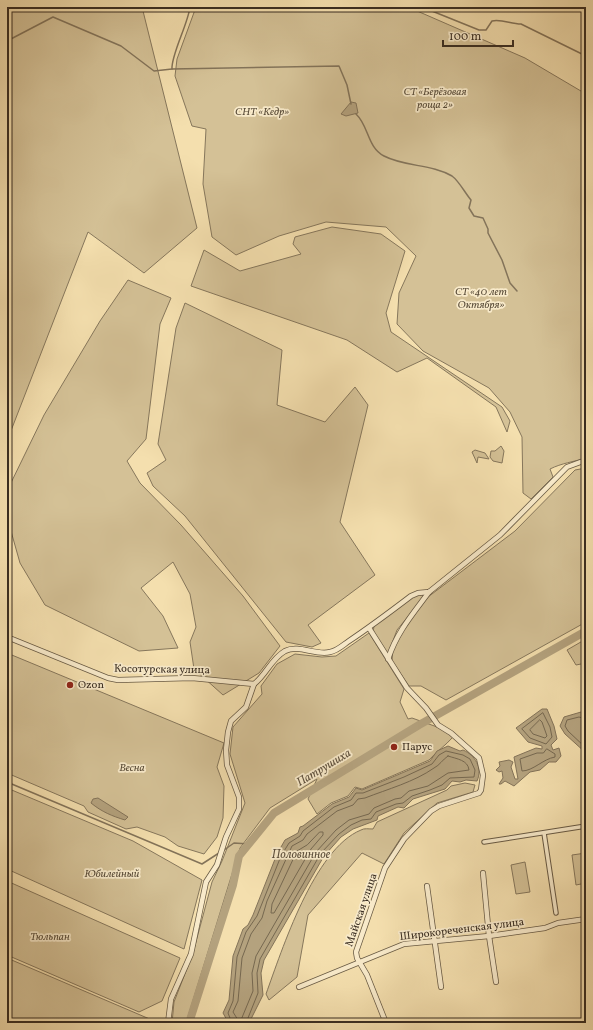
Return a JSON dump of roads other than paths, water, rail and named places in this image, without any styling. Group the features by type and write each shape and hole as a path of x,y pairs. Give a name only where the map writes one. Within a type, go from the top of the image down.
{"street":[{"path":"579,7 586,10"},
{"path":"388,659 394,641 400,630 429,592 500,535 567,467 586,460"},
{"path":"168,1023 171,999 191,954 206,882 217,865 239,809 239,797 227,764 226,750 230,721 246,706 254,684 262,678 272,662 286,651 297,649 321,654 333,652 369,628 411,596 418,593 429,592"},
{"path":"369,628 388,659"},
{"name":"Косотурская улица","path":"7,637 108,678 118,680 192,678 254,684"},
{"name":"Майская улица","path":"386,1023 356,952 385,868 404,840 431,811 439,806 479,793 481,790 483,775 479,758 436,722 407,688 388,659"},
{"path":"484,842 586,826"},
{"path":"544,833 556,913"},
{"path":"483,873 488,936 496,982"},
{"path":"427,886 441,987"},
{"name":"Широкореченская улица","path":"299,987 404,944 488,936 545,928 558,923 586,919"}],"water":[{"path":"351,102 356,103 358,113 346,116 341,114"},
{"path":"542,709 547,709 554,726 557,739 551,745 553,750 559,748 561,756 556,762 549,762 540,770 530,772 514,786 505,781 499,784 503,778 502,771 499,772 496,770 500,766 499,762 509,760 513,762 511,767 515,779 518,779 514,757 536,748 542,749 542,746 528,742 516,728"},
{"path":"581,712 586,717 586,753 565,734 560,726 564,717"},
{"name":"Половинное","path":"448,746 467,752 477,762 479,776 477,781 452,781 445,789 413,799 404,808 398,807 378,816 377,820 353,829 341,837 324,856 264,960 261,973 263,995 249,1023 228,1022 223,1013 229,1000 233,956 243,929 248,925 253,915 277,854 285,840 298,833 300,827 332,804 349,797 356,788 362,790 430,761 437,751"},
{"path":"98,798 128,817 125,820 116,817 91,803 93,799"}],"waterway":[{"path":"172,69 174,56 189,14 190,7"},
{"path":"422,7 479,30 486,30 492,21 521,24 586,56"},
{"path":"7,41 53,17 121,46 154,71 172,69 339,66 347,85 351,104"},
{"path":"356,114 363,124 374,147 384,156 392,160 436,169 452,176 457,181 471,200 469,208 474,216 483,218 488,229 488,233 502,260 510,283 517,291"},
{"name":"Патрушиха","path":"189,1023 233,885 239,856 274,813 419,725 586,631"},
{"path":"7,782 202,864 219,853"},
{"path":"224,850 234,843 249,844"}],"place":[{"name":"Ozon","path":"70,685"},
{"name":"Парус","path":"394,747"}],"park label":[{"name":"СТ «Берёзовая роща 2»","path":"435,98"},
{"name":"СНТ «Кедр»","path":"262,112"},
{"name":"СТ «40 лет Октября»","path":"481,298"},
{"name":"Весна","path":"132,768"},
{"name":"Юбилейный","path":"112,874"},
{"name":"Тюльпан","path":"50,937"}]}
